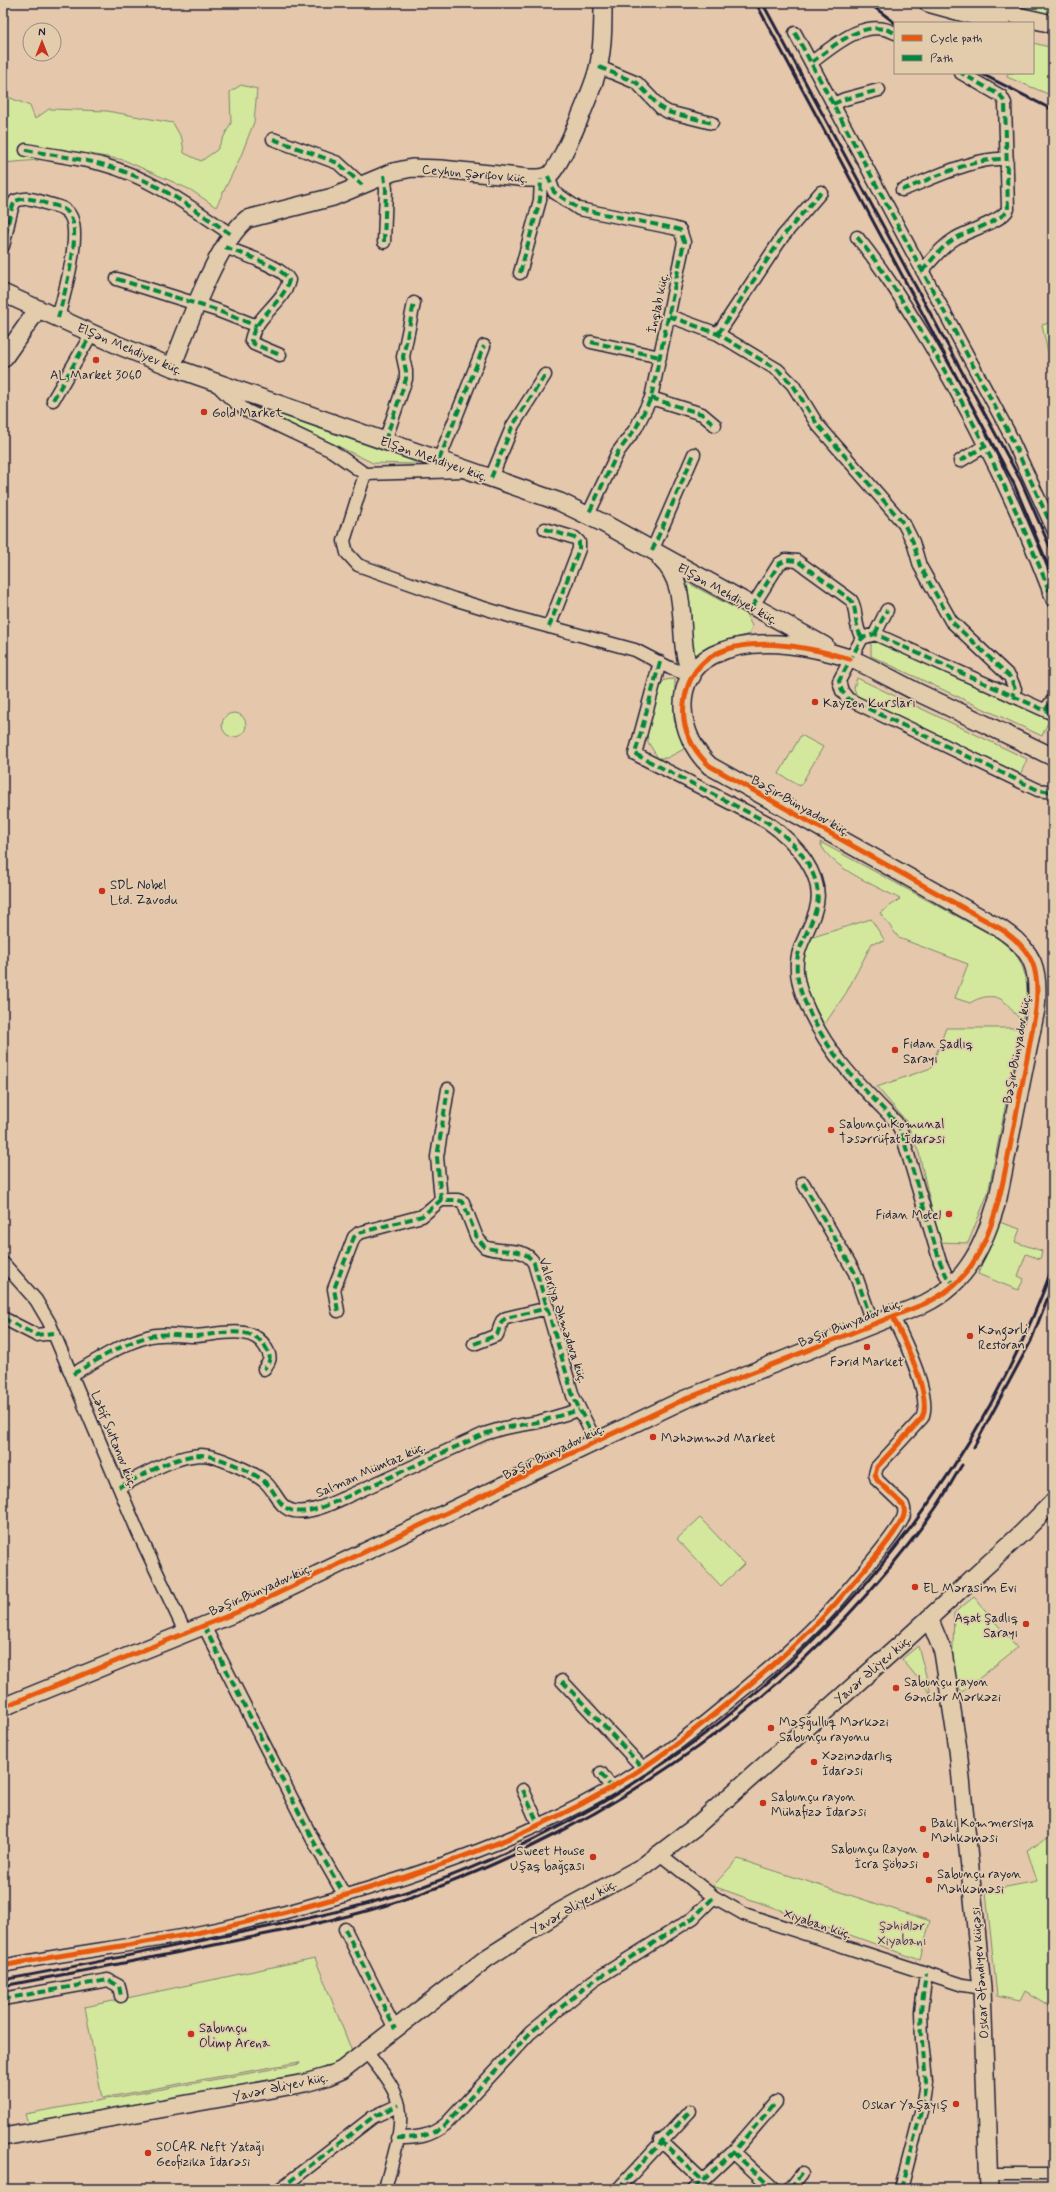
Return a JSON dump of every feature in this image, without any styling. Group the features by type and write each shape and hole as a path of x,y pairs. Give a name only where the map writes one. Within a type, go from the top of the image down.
{"street":[{"path":"520,273 545,177 559,164 599,67 602,43 603,3"},
{"path":"928,3 973,9 1053,24"},
{"path":"951,3 973,9 999,22"},
{"path":"812,62 846,38 856,33 881,28 894,33"},
{"path":"1034,30 1053,34"},
{"path":"795,33 812,62 1008,431 1053,530"},
{"path":"599,67 638,83 662,108 668,112 712,123"},
{"path":"922,271 945,245 957,237 1006,213 1008,209 1005,104 1001,96 963,74"},
{"path":"833,104 845,99 879,90"},
{"path":"273,139 338,163 362,186"},
{"path":"26,150 101,165 126,173 177,197 228,241 286,275 289,280 282,296 269,309 257,326 251,340 254,344 280,355"},
{"path":"902,190 979,162 1007,159"},
{"name":"Ceyhun Şərifov küç.","path":"172,367 197,304 228,241 238,226 247,219 333,197 362,186 384,175 402,169 423,167 545,177"},
{"path":"384,175 386,189 384,242"},
{"name":"İnqlab küç.","path":"545,177 554,192 579,209 680,230 683,235 684,242 651,398 636,428 618,452 588,515"},
{"path":"718,334 783,236 821,192"},
{"path":"3,246 9,228 12,207 15,201 24,198 31,198 64,208 71,217 74,229 71,257 58,318"},
{"path":"856,237 892,283 950,379 1020,517 1053,601"},
{"path":"117,279 197,304 257,326"},
{"name":"Elşən Mehdiyev küç.","path":"3,292 58,318 172,367 560,502 588,515 752,607 850,659"},
{"path":"385,441 406,379 403,357 414,303"},
{"path":"3,359 38,309"},
{"path":"669,316 718,334 764,360 786,377 817,424 904,524 913,542 917,560 943,608 958,629 1010,677 1015,689 1012,696"},
{"path":"53,400 92,333"},
{"path":"591,342 660,357"},
{"path":"439,460 484,346"},
{"path":"491,478 513,425 545,375"},
{"path":"214,382 232,400 247,411 332,451 365,474 471,471"},
{"path":"651,398 702,414 715,425"},
{"path":"960,462 985,446"},
{"path":"692,676 686,660 675,579 672,570 652,551 694,454"},
{"path":"365,474 344,541 347,553 358,565 454,599 635,650 692,676"},
{"path":"546,529 575,538 579,542 579,548 550,627"},
{"path":"752,607 779,564 786,560 797,561 851,600 854,605 855,624 862,638"},
{"path":"875,634 886,610"},
{"path":"1053,700 1049,712 875,634 862,638 839,681 842,691 848,699 1038,790 1053,792"},
{"name":"Bəşir Bünyadov küç.","path":"3,1707 204,1626 416,1529 684,1400 932,1300 954,1284 974,1261 989,1228 998,1198 1036,1009 1038,985 1034,963 1023,946 1001,929 710,766 692,744 684,720 684,697 692,676 704,661 712,656 740,646 757,644 801,646 850,659"},
{"path":"850,659 1050,755"},
{"path":"660,662 635,754 767,822 786,836 800,851 811,873 818,899 816,911 799,946 797,957 799,985 816,1026 835,1058 896,1122 901,1131 940,1262 947,1278 954,1284"},
{"path":"338,1311 334,1289 354,1237 359,1233 422,1216 441,1200 437,1157 448,1089"},
{"path":"802,1183 855,1273 873,1325"},
{"name":"Valeriya Əhmədova küç.","path":"441,1200 458,1200 463,1202 477,1238 485,1247 528,1254 534,1264 548,1308 564,1368 579,1410 596,1442"},
{"name":"Lətif Sultanov küç.","path":"3,1263 36,1300 54,1333 73,1374 119,1487 186,1634"},
{"path":"474,1344 497,1335 502,1321 506,1318 548,1308"},
{"path":"3,1966 194,1934 302,1909 345,1896 466,1856 539,1826 611,1787 670,1750 706,1722 801,1639 844,1594 872,1560 903,1518 903,1505 877,1480 875,1474 877,1467 922,1418 925,1409 915,1366 893,1317"},
{"path":"3,1318 36,1335 54,1333"},
{"path":"73,1374 135,1341 146,1337 170,1334 193,1336 221,1332 258,1338 264,1343 271,1355 264,1369"},
{"name":"Salman Mümtaz küç.","path":"119,1487 178,1459 189,1456 208,1455 264,1481 286,1508 299,1512 324,1506 344,1498 484,1434 538,1422 579,1410"},
{"name":"Yavər Əliyev küç.","path":"3,2137 305,2083 326,2077 342,2070 367,2053 467,1972 506,1945 660,1855 695,1827 929,1618 1053,1502"},
{"name":"Oskar Əfəndiyev küçəsi","path":"929,1618 938,1637 949,1682 958,1749 982,1988 988,2182"},
{"path":"204,1626 314,1842 345,1896"},
{"path":"562,1681 642,1768"},
{"path":"601,1773 611,1787"},
{"path":"523,1790 539,1826"},
{"name":"Xiyaban küç.","path":"660,1855 714,1897 744,1914 963,1985 982,1988"},
{"path":"397,2138 420,2138 434,2133 446,2124 530,2033 594,1981 693,1918 714,1897"},
{"path":"345,1929 395,2029"},
{"path":"901,2189 922,2108 926,2082 921,2011 926,1973"},
{"path":"3,1999 108,1980 119,1986 121,1996"},
{"path":"367,2053 390,2085 401,2113 397,2138 385,2189"},
{"path":"660,2140 698,2185 733,2152 776,2102"},
{"path":"280,2189 373,2117 383,2111 399,2106"},
{"path":"618,2189 660,2140 690,2110"},
{"path":"733,2152 773,2189"},
{"path":"790,2189 802,2174"},
{"path":"988,2182 1053,2174"}],"green space":[{"path":"994,3 1053,3 1053,17"},
{"path":"1034,43 1053,48 1053,96 1007,77 1008,74 1034,74"},
{"path":"241,85 257,89 254,122 240,158 216,207 191,190 124,160 61,149 38,160 3,163 3,95 30,106 35,119 49,109 107,111 173,123 182,139 184,153 201,161 217,150 231,123 230,92"},
{"path":"1053,322 1053,375 1042,325"},
{"path":"249,401 425,461 417,464 373,463 248,403"},
{"path":"686,582 746,614 752,626 749,634 714,645 694,659"},
{"path":"871,638 1049,720 1042,736 871,656"},
{"path":"857,678 1027,759 1020,775 858,699 854,688"},
{"path":"665,680 675,680 674,720 684,749 667,758 658,758 648,742 647,731 658,687"},
{"path":"234,713 242,717 246,725 242,733 234,737 226,733 222,725 226,717"},
{"path":"801,735 823,747 800,786 779,774"},
{"path":"820,842 999,939 1013,952 1023,968 1027,985 1027,1003 1022,1019 1017,1016 1006,1003 998,998 984,997 970,1003 955,998 968,964 899,938 880,913 900,899 843,868 825,851"},
{"path":"871,919 885,941 872,943 846,993 824,1025 808,992 805,982 803,971 807,949 813,937"},
{"path":"946,1028 1021,1028 988,1193 968,1243 939,1242 919,1153 906,1121 877,1087 931,1068"},
{"path":"999,1222 1020,1229 1015,1242 1042,1251 1040,1259 1026,1254 1018,1276 1024,1279 1018,1290 978,1274"},
{"path":"700,1518 744,1564 721,1586 677,1539"},
{"path":"974,1597 1017,1648 962,1692 952,1678 954,1613"},
{"path":"918,1646 931,1694 902,1659"},
{"path":"1053,1835 1053,2008 1025,1991 1020,2001 997,1996 986,1891 1037,1881 1027,1850"},
{"name":"Şəhidlər Xiyabanı","path":"738,1859 930,1921 920,1960 713,1886"},
{"name":"Sabunçu Olimp Arena","path":"315,1958 353,2054 334,2067 311,2076 30,2128 25,2114 300,2064 299,2062 102,2098 85,2007"}],"railway":[{"path":"756,3 1014,484 1053,577"},
{"path":"869,3 894,22"},
{"path":"763,4 1021,481 1053,554"},
{"path":"982,74 1053,110"},
{"path":"3,1980 292,1922 337,1912 402,1893 424,1886 530,1841 629,1786 722,1720 808,1645 884,1562 951,1470 1008,1371 1053,1266"},
{"path":"974,1447 1031,1341 1053,1284"},
{"path":"3,1986 213,1945 323,1922 370,1910 429,1891 467,1876 524,1850 584,1819 642,1784 698,1747 751,1705 802,1661 849,1613 894,1563 935,1509 962,1465"}],"marked path":[{"path":"812,62 840,41 862,31 873,28 884,29 894,33"},
{"path":"795,33 1008,431 1053,529"},
{"path":"599,67 637,83 661,108 668,112 712,123"},
{"path":"922,271 951,241 992,222 1005,214 1008,209 1005,103 1001,96 963,74"},
{"path":"833,104 845,99 879,90"},
{"path":"273,139 338,163 362,185"},
{"path":"26,150 101,164 136,177 170,194 232,235"},
{"path":"902,190 954,169 981,161 1007,159"},
{"path":"384,175 386,189 384,242"},
{"path":"548,176 554,192 579,209 680,230 684,242 651,398 636,428 618,452 588,515"},
{"path":"520,273 540,200 541,179"},
{"path":"718,334 783,236 821,192"},
{"path":"3,246 11,211 15,201 24,199 36,200 67,211 74,226 73,252 58,318"},
{"path":"857,237 903,301 946,373 996,469 1026,534 1053,601"},
{"path":"225,247 270,265 285,275 289,280 282,296 258,323 251,340 254,344 280,355"},
{"path":"117,279 216,310 257,326"},
{"path":"385,441 406,379 403,357 414,303"},
{"path":"669,316 718,334 778,370 793,385 817,424 904,524 913,542 920,566 951,621 1010,677 1015,689 1012,696"},
{"path":"53,400 92,333"},
{"path":"591,342 660,357"},
{"path":"439,460 484,346"},
{"path":"491,478 513,425 545,375"},
{"path":"651,398 702,414 715,425"},
{"path":"960,461 985,446"},
{"path":"652,551 694,454"},
{"path":"545,529 575,538 579,542 579,549 549,627"},
{"path":"752,607 779,564 786,560 797,561 851,600 854,608 857,628 862,638"},
{"path":"875,634 887,610"},
{"path":"1053,714 875,634 862,638 839,681 842,691 848,699 1038,790 1053,792"},
{"path":"660,662 635,754 767,822 787,839 806,860 817,885 818,899 815,912 798,955 797,973 801,991 810,1013 828,1044 848,1071 896,1122 901,1131 940,1262 947,1277 954,1284"},
{"path":"1045,710 1053,700"},
{"path":"441,1200 437,1157 448,1089"},
{"path":"803,1183 855,1273 873,1325"},
{"path":"338,1311 334,1289 354,1237 359,1233 422,1216 441,1200 458,1200 463,1202 477,1238 485,1247 518,1252 529,1257 534,1263 573,1396 596,1442"},
{"path":"474,1344 497,1335 502,1321 506,1318 548,1308"},
{"path":"3,1318 36,1335 54,1333"},
{"path":"73,1374 118,1348 147,1337 159,1335 193,1336 233,1332 252,1335 260,1340 270,1357 264,1369"},
{"path":"119,1487 169,1462 190,1456 201,1455 234,1465 260,1478 269,1486 281,1503 289,1510 300,1512 307,1511 320,1508 484,1434 504,1428 538,1422 579,1410"},
{"path":"204,1626 314,1842 345,1896"},
{"path":"562,1681 643,1768"},
{"path":"601,1773 611,1787"},
{"path":"523,1790 539,1826"},
{"path":"397,2138 423,2136 434,2132 446,2124 530,2033 593,1981 693,1918 714,1897"},
{"path":"345,1929 395,2029"},
{"path":"901,2189 922,2108 926,2082 921,2011 926,1973"},
{"path":"3,1999 108,1980 119,1986 121,1996"},
{"path":"694,2189 733,2152 776,2102"},
{"path":"280,2189 373,2117 399,2105"},
{"path":"618,2189 690,2111"},
{"path":"660,2140 702,2180"},
{"path":"733,2152 773,2189"},
{"path":"790,2189 802,2174"}],"cycle path":[{"path":"3,1707 245,1609 683,1400 924,1304 950,1288 971,1266 987,1235 1003,1183 1025,1070 1036,1009 1037,995 1035,972 1028,954 1021,945 1001,929 710,766 693,746 684,722 684,704 692,678 706,660 726,650 750,645 776,645 803,648 850,659"},
{"path":"3,1966 172,1938 223,1927 301,1908 405,1877 465,1856 552,1819 608,1790 661,1755 750,1684 806,1635 831,1609 890,1539 902,1520 904,1516 903,1505 877,1480 875,1474 877,1467 922,1418 924,1396 915,1367 893,1317"}],"place":[{"name":"AL Market 3060","path":"96,360"},
{"name":"Gold Market","path":"204,412"},
{"name":"Kayzen Kursları","path":"815,702"},
{"name":"SDL Nobel Ltd. Zavodu","path":"102,891"},
{"name":"Fidan Şadlıq Sarayı","path":"895,1050"},
{"name":"Sabunçu Komunal Təsərrüfat İdarəsi","path":"831,1130"},
{"name":"Fidan Motel","path":"949,1214"},
{"name":"Kəngərli Restoran","path":"970,1336"},
{"name":"Fərid Market","path":"867,1347"},
{"name":"Məhəmməd Market","path":"653,1437"},
{"name":"EL Mərasim Evi","path":"915,1587"},
{"name":"Aqat Şadlıq Sarayı","path":"1026,1624"},
{"name":"Sabunçu rayon Gənclər Mərkəzi","path":"896,1688"},
{"name":"Məşğulluq Mərkəzi Sabunçu rayonu","path":"771,1728"},
{"name":"Xəzinədarlıq İdarəsi","path":"814,1762"},
{"name":"Sabunçu rayon Mühafizə İdarəsi","path":"763,1803"},
{"name":"Bakı Kommersiya Məhkəməsi","path":"923,1829"},
{"name":"Sabunçu Rayon İcra Şöbəsi","path":"926,1855"},
{"name":"Sweet House Uşaq bağçası","path":"593,1857"},
{"name":"Sabunçu rayon Məhkəməsi","path":"929,1880"},
{"name":"Sabunçu Olimp Arena","path":"191,2034"},
{"name":"Oskar Yaşayış","path":"956,2104"},
{"name":"SOCAR Neft Yatağı Geofizika İdarəsi","path":"148,2153"}]}
